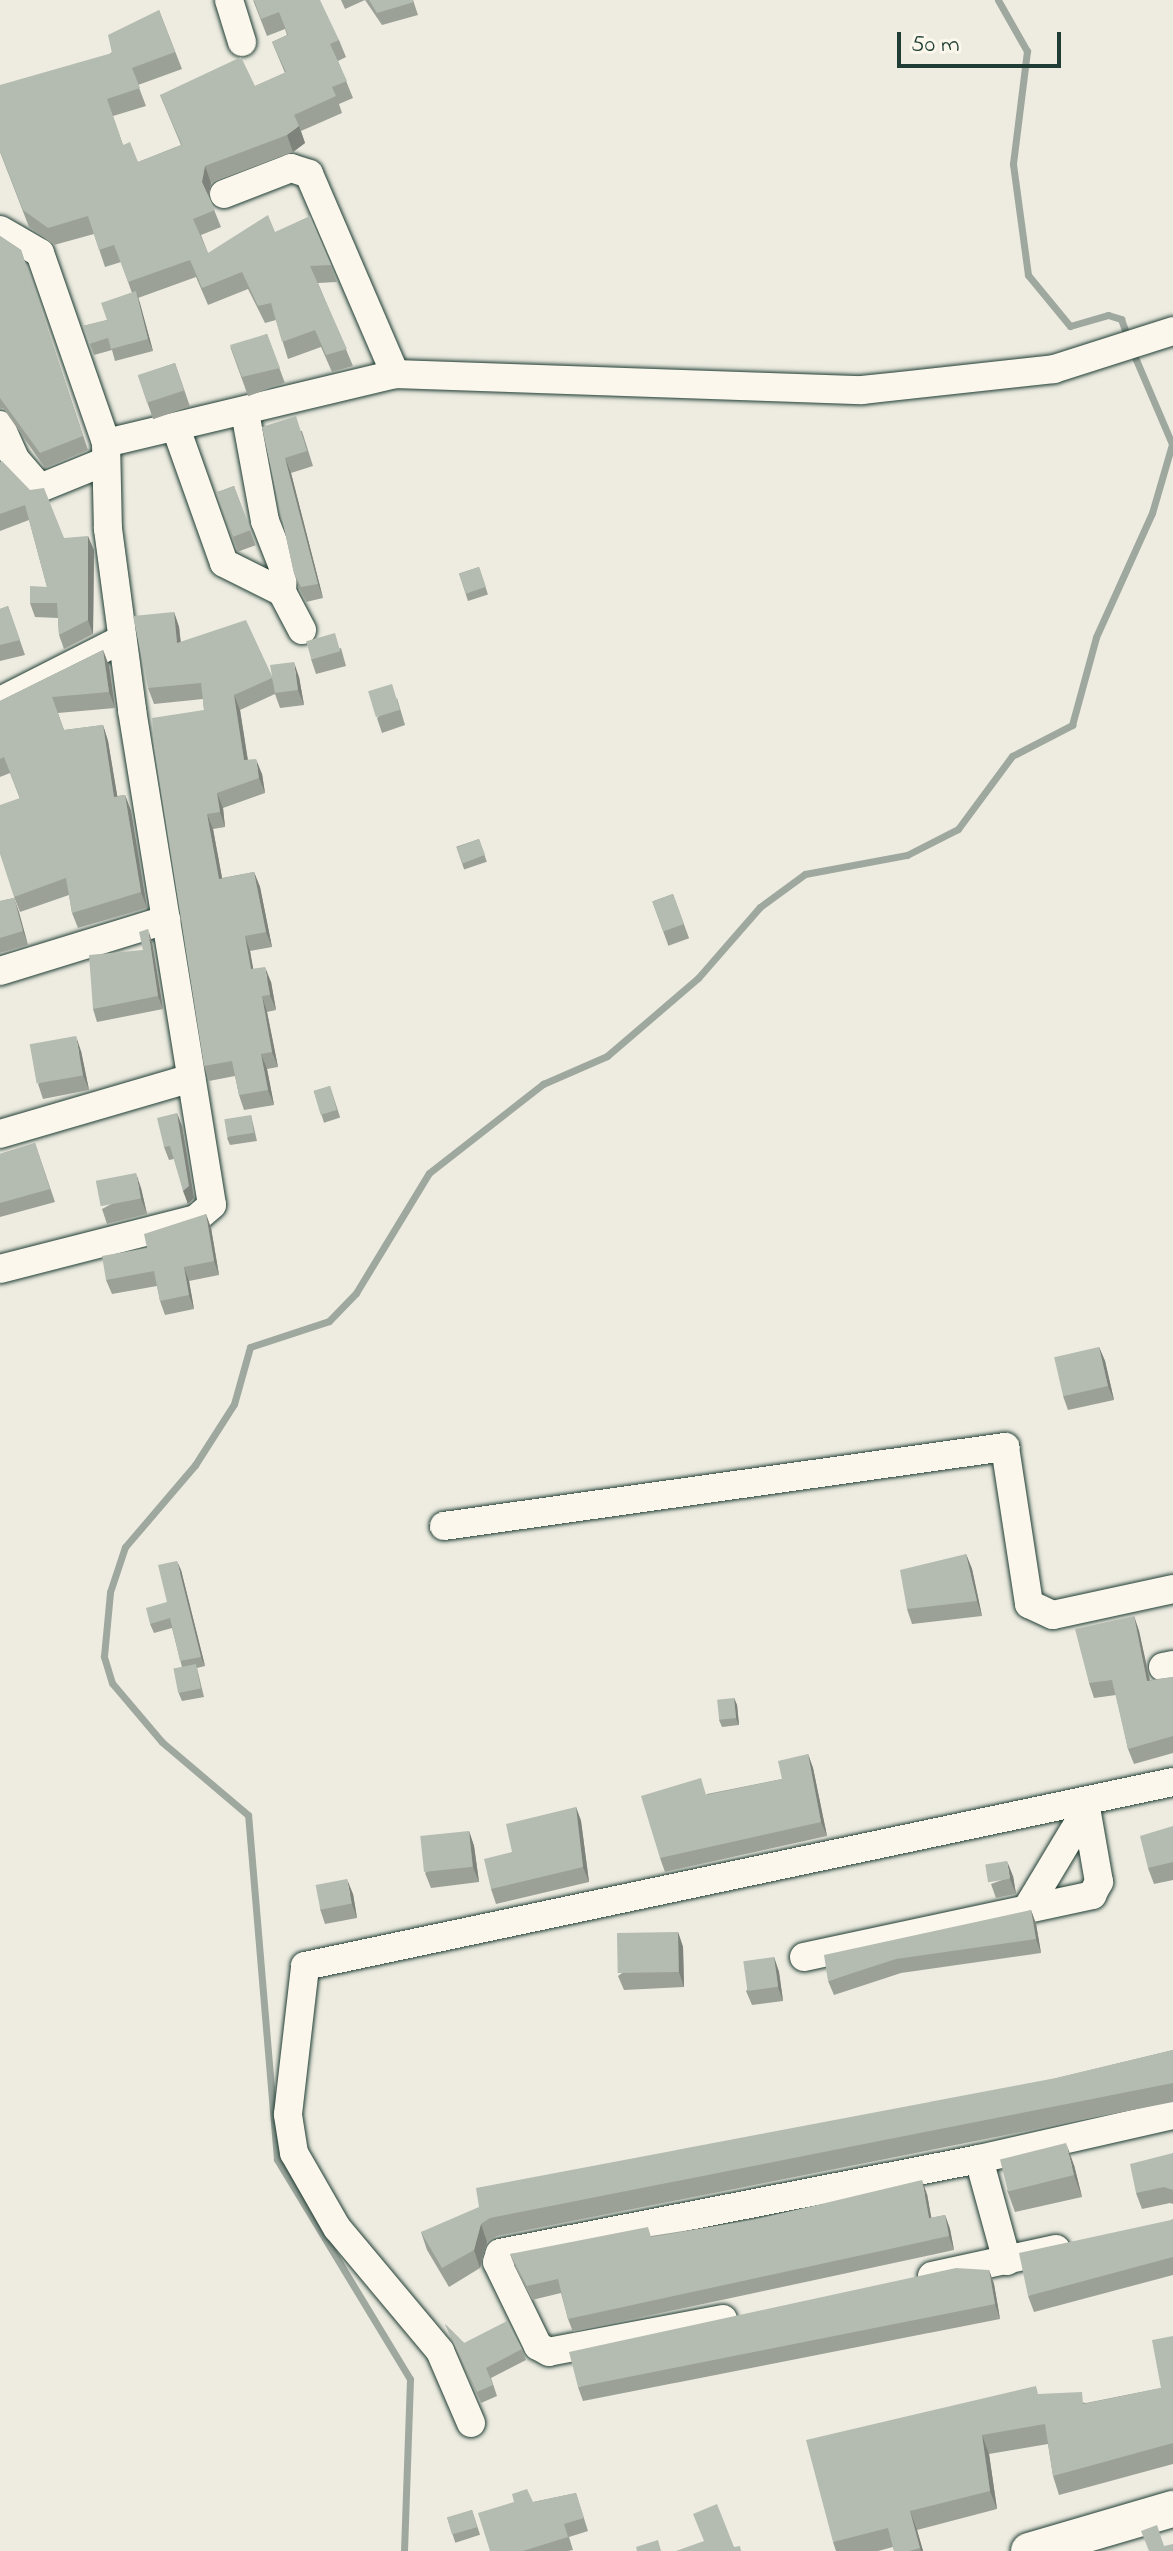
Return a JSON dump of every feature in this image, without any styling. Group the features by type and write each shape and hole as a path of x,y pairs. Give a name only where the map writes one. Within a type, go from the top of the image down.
{"main road":[{"path":"1029,2551 1173,2509"}],"street":[{"path":"229,0 242,42"},
{"path":"224,194 291,168 309,174 395,374"},
{"path":"0,230 40,253 106,452 122,639 191,1078 208,1214 0,1269"},
{"path":"0,425 15,459 40,488 106,452 395,374 862,390 1054,369 1173,331"},
{"path":"245,412 265,521 283,567 282,592 302,630"},
{"path":"177,431 224,563 282,592"},
{"path":"0,701 122,639"},
{"path":"0,971 166,920"},
{"path":"0,1134 191,1078"},
{"path":"444,1526 1005,1447 1029,1604 1053,1615 1173,1589"},
{"path":"471,2423 440,2351 337,2228 294,2153 288,2114 305,1966 1086,1806 1173,1782"},
{"path":"1026,1910 1086,1806"},
{"path":"804,1957 1026,1910 1098,1890 1086,1806"},
{"path":"746,2315 549,2352 538,2346 497,2262 500,2253 979,2159 1173,2115"},
{"path":"979,2159 1007,2261"},
{"path":"899,2283 1081,2243"}],"building":[{"path":"254,0 320,0 339,40 330,44 347,81 332,87 336,96 294,115 299,126 287,135 205,166 202,182 215,210 193,219 208,253 268,215 275,232 310,216 331,265 310,266 347,349 326,355 315,330 282,342 271,303 258,306 242,272 202,288 190,260 128,282 114,245 99,250 88,216 48,228 23,210 0,151 0,85 112,53 108,35 159,10 175,52 132,68 140,88 107,99 123,145 130,142 138,162 182,145 160,95 241,57 255,86 286,72 272,42 288,35 279,12 261,19"},
{"path":"369,0 413,0 414,2 377,13"},
{"path":"0,236 21,250 83,436 40,453 0,398"},
{"path":"136,291 148,339 111,349 108,338 89,344 83,326 107,320 101,303"},
{"path":"267,334 280,368 242,377 230,345"},
{"path":"175,363 184,391 147,403 138,375"},
{"path":"296,416 307,451 285,458 318,584 301,587 294,573 262,427"},
{"path":"2,461 30,490 44,488 64,538 88,536 88,620 59,635 57,603 30,603 30,586 47,587 25,505 0,514"},
{"path":"234,486 251,530 233,537 216,493"},
{"path":"479,567 486,587 466,594 459,574"},
{"path":"8,606 20,640 0,645 0,609"},
{"path":"174,612 177,643 246,620 272,676 270,665 294,662 298,690 275,693 272,678 234,695 244,760 256,759 259,778 217,793 220,812 207,814 219,879 254,872 266,932 245,936 251,969 265,967 270,995 262,996 272,1052 261,1054 268,1090 239,1095 232,1061 204,1066 154,746 152,718 204,710 201,683 148,688 133,616"},
{"path":"335,633 340,651 311,660 306,641"},
{"path":"103,650 109,692 52,697 64,730 103,725 114,797 125,795 141,892 72,913 66,878 14,897 0,854 0,805 20,798 4,757 0,759 0,701"},
{"path":"392,684 400,710 376,717 368,691"},
{"path":"479,839 485,855 463,863 457,848"},
{"path":"673,894 684,924 663,932 652,902"},
{"path":"14,898 23,931 0,938 0,901"},
{"path":"148,929 158,996 93,1009 89,955 143,950 139,932"},
{"path":"76,1036 83,1075 37,1084 30,1044"},
{"path":"330,1086 337,1110 321,1115 314,1091"},
{"path":"177,1113 189,1186 183,1191 170,1146 164,1147 157,1118"},
{"path":"251,1115 254,1133 227,1137 224,1119"},
{"path":"35,1143 50,1189 0,1203 0,1154"},
{"path":"136,1173 141,1199 101,1206 96,1181"},
{"path":"206,1214 214,1261 184,1267 189,1295 160,1301 154,1271 106,1280 102,1256 147,1248 144,1234"},
{"path":"1099,1347 1108,1386 1063,1396 1054,1357"},
{"path":"966,1554 977,1601 907,1609 900,1570"},
{"path":"177,1561 201,1657 180,1661 170,1618 150,1624 146,1608 167,1602 158,1565"},
{"path":"1134,1616 1147,1681 1173,1677 1173,1736 1128,1749 1112,1680 1089,1683 1075,1629"},
{"path":"196,1664 201,1689 178,1693 173,1668"},
{"path":"734,1698 736,1718 719,1720 717,1700"},
{"path":"808,1754 821,1822 660,1858 641,1796 701,1778 706,1795 782,1779 778,1761"},
{"path":"576,1807 583,1867 491,1889 484,1859 512,1852 506,1824"},
{"path":"1173,1826 1173,1862 1148,1868 1140,1836"},
{"path":"469,1831 473,1867 424,1872 420,1836"},
{"path":"1007,1861 1010,1879 988,1882 985,1864"},
{"path":"347,1879 352,1904 320,1910 316,1885"},
{"path":"1031,1910 1036,1939 896,1959 828,1981 824,1955"},
{"path":"678,1932 679,1972 618,1973 617,1933"},
{"path":"774,1957 778,1987 747,1991 743,1961"},
{"path":"1173,2050 1173,2083 490,2218 481,2224 474,2250 442,2268 421,2232 479,2207 476,2188 1056,2078"},
{"path":"1066,2143 1074,2175 1008,2191 1000,2159"},
{"path":"1173,2153 1173,2190 1164,2187 1136,2193 1130,2164"},
{"path":"922,2180 929,2218 945,2215 949,2236 568,2319 558,2279 527,2286 510,2254 648,2227 651,2237 754,2220"},
{"path":"1173,2219 1173,2257 1028,2296 1019,2253"},
{"path":"956,2268 989,2270 995,2304 578,2387 569,2352"},
{"path":"507,2321 522,2349 486,2368 493,2385 477,2392 445,2324 464,2343"},
{"path":"1173,2336 1173,2443 1053,2476 1045,2424 982,2435 990,2491 910,2511 920,2548 894,2551 888,2528 833,2542 806,2440 1036,2386 1038,2394 1082,2392 1083,2404 1161,2388 1152,2340"},
{"path":"527,2489 533,2502 576,2493 584,2518 564,2524 568,2537 523,2551 490,2551 478,2513 514,2502 512,2494"},
{"path":"717,2504 734,2547 740,2546 741,2551 676,2551 704,2541 693,2514"},
{"path":"472,2510 477,2527 452,2534 447,2517"},
{"path":"1157,2525 1164,2546 1173,2544 1173,2551 1149,2551 1141,2531"},
{"path":"658,2540 661,2551 637,2551 636,2547"}],"waterway":[{"path":"998,0 1027,51 1013,164 1028,275 1070,326 1108,315 1121,319 1128,338"},
{"path":"404,2551 410,2379 277,2159 248,1815 162,1742 112,1683 104,1656 110,1592 125,1547 195,1465 234,1404 250,1347 329,1321 356,1293 429,1173 543,1084 607,1056 698,978 760,907 805,874 907,855 958,829 1012,756 1072,725 1096,637 1152,513 1172,444 1132,350"}]}
